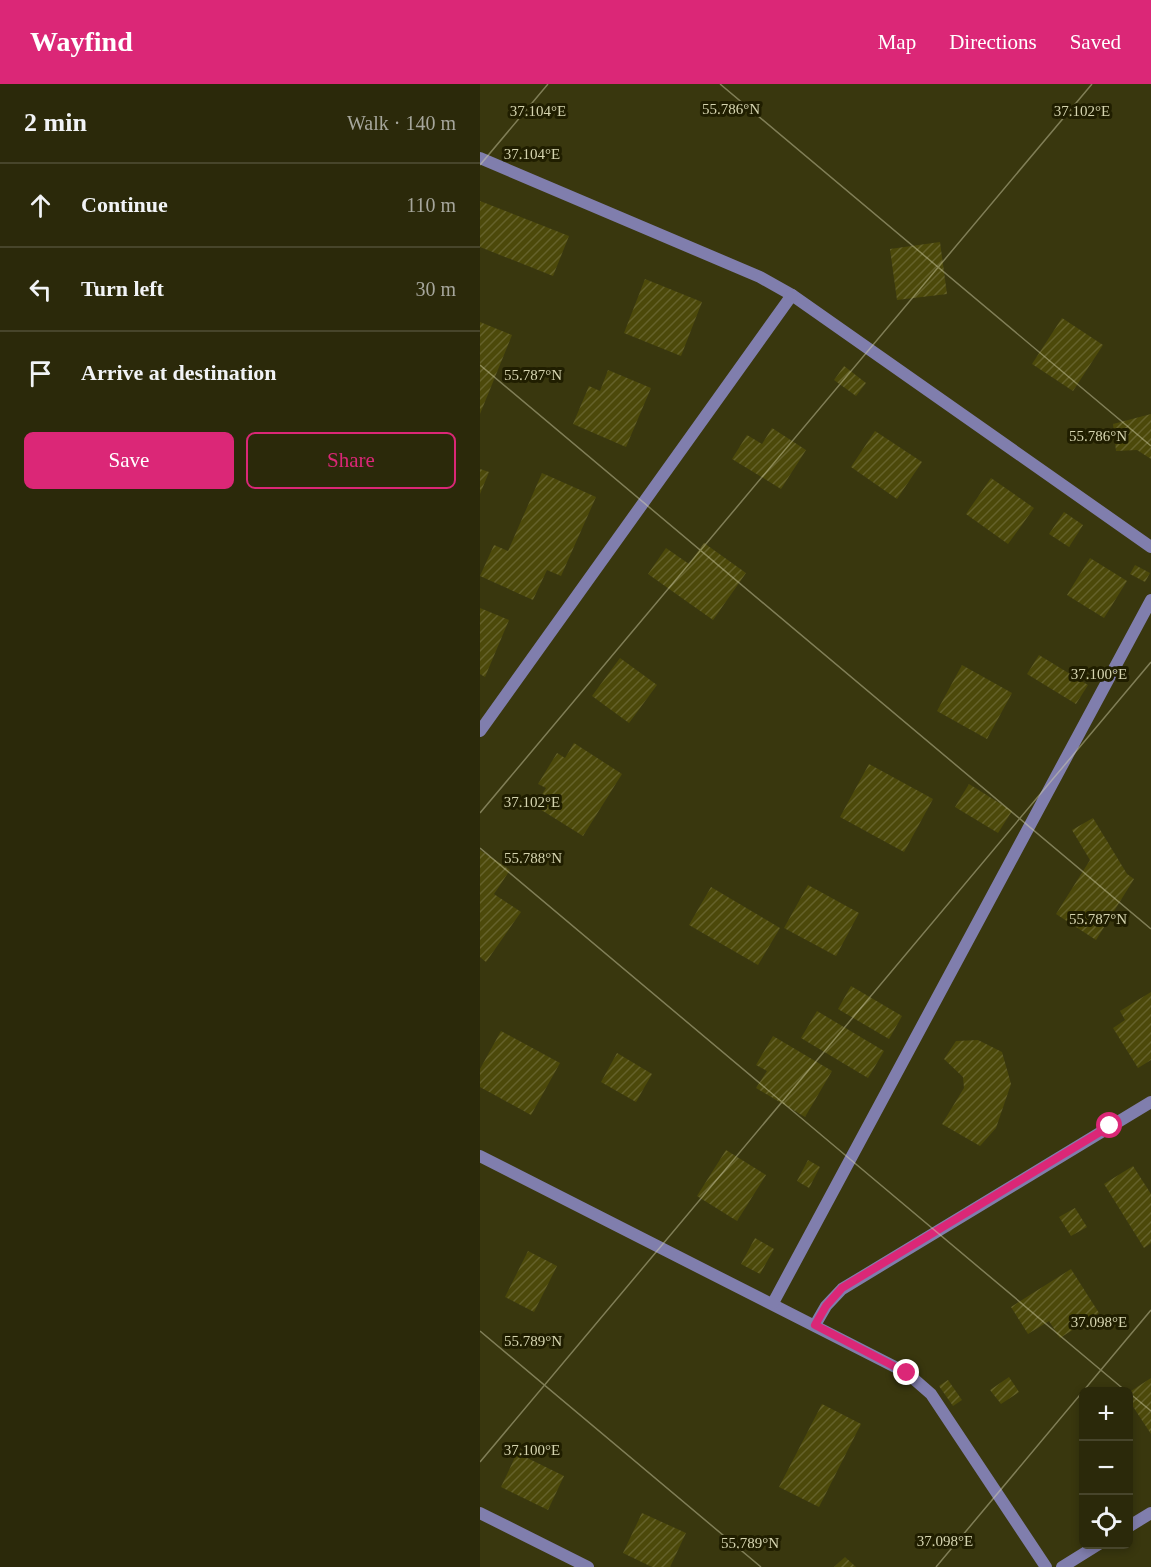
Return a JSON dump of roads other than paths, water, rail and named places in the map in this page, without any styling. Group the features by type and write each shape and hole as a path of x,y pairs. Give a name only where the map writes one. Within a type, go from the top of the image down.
{"street":[{"path":"480,158 760,277 792,296 1151,548"},
{"path":"480,731 792,296"},
{"path":"773,1303 1151,600"},
{"path":"815,1325 826,1306 842,1288 1151,1102"},
{"path":"480,1156 907,1373 931,1394 1047,1567"},
{"path":"480,1513 588,1567"},
{"path":"1133,1524 1151,1513"},
{"path":"1062,1567 1092,1549"}]}
